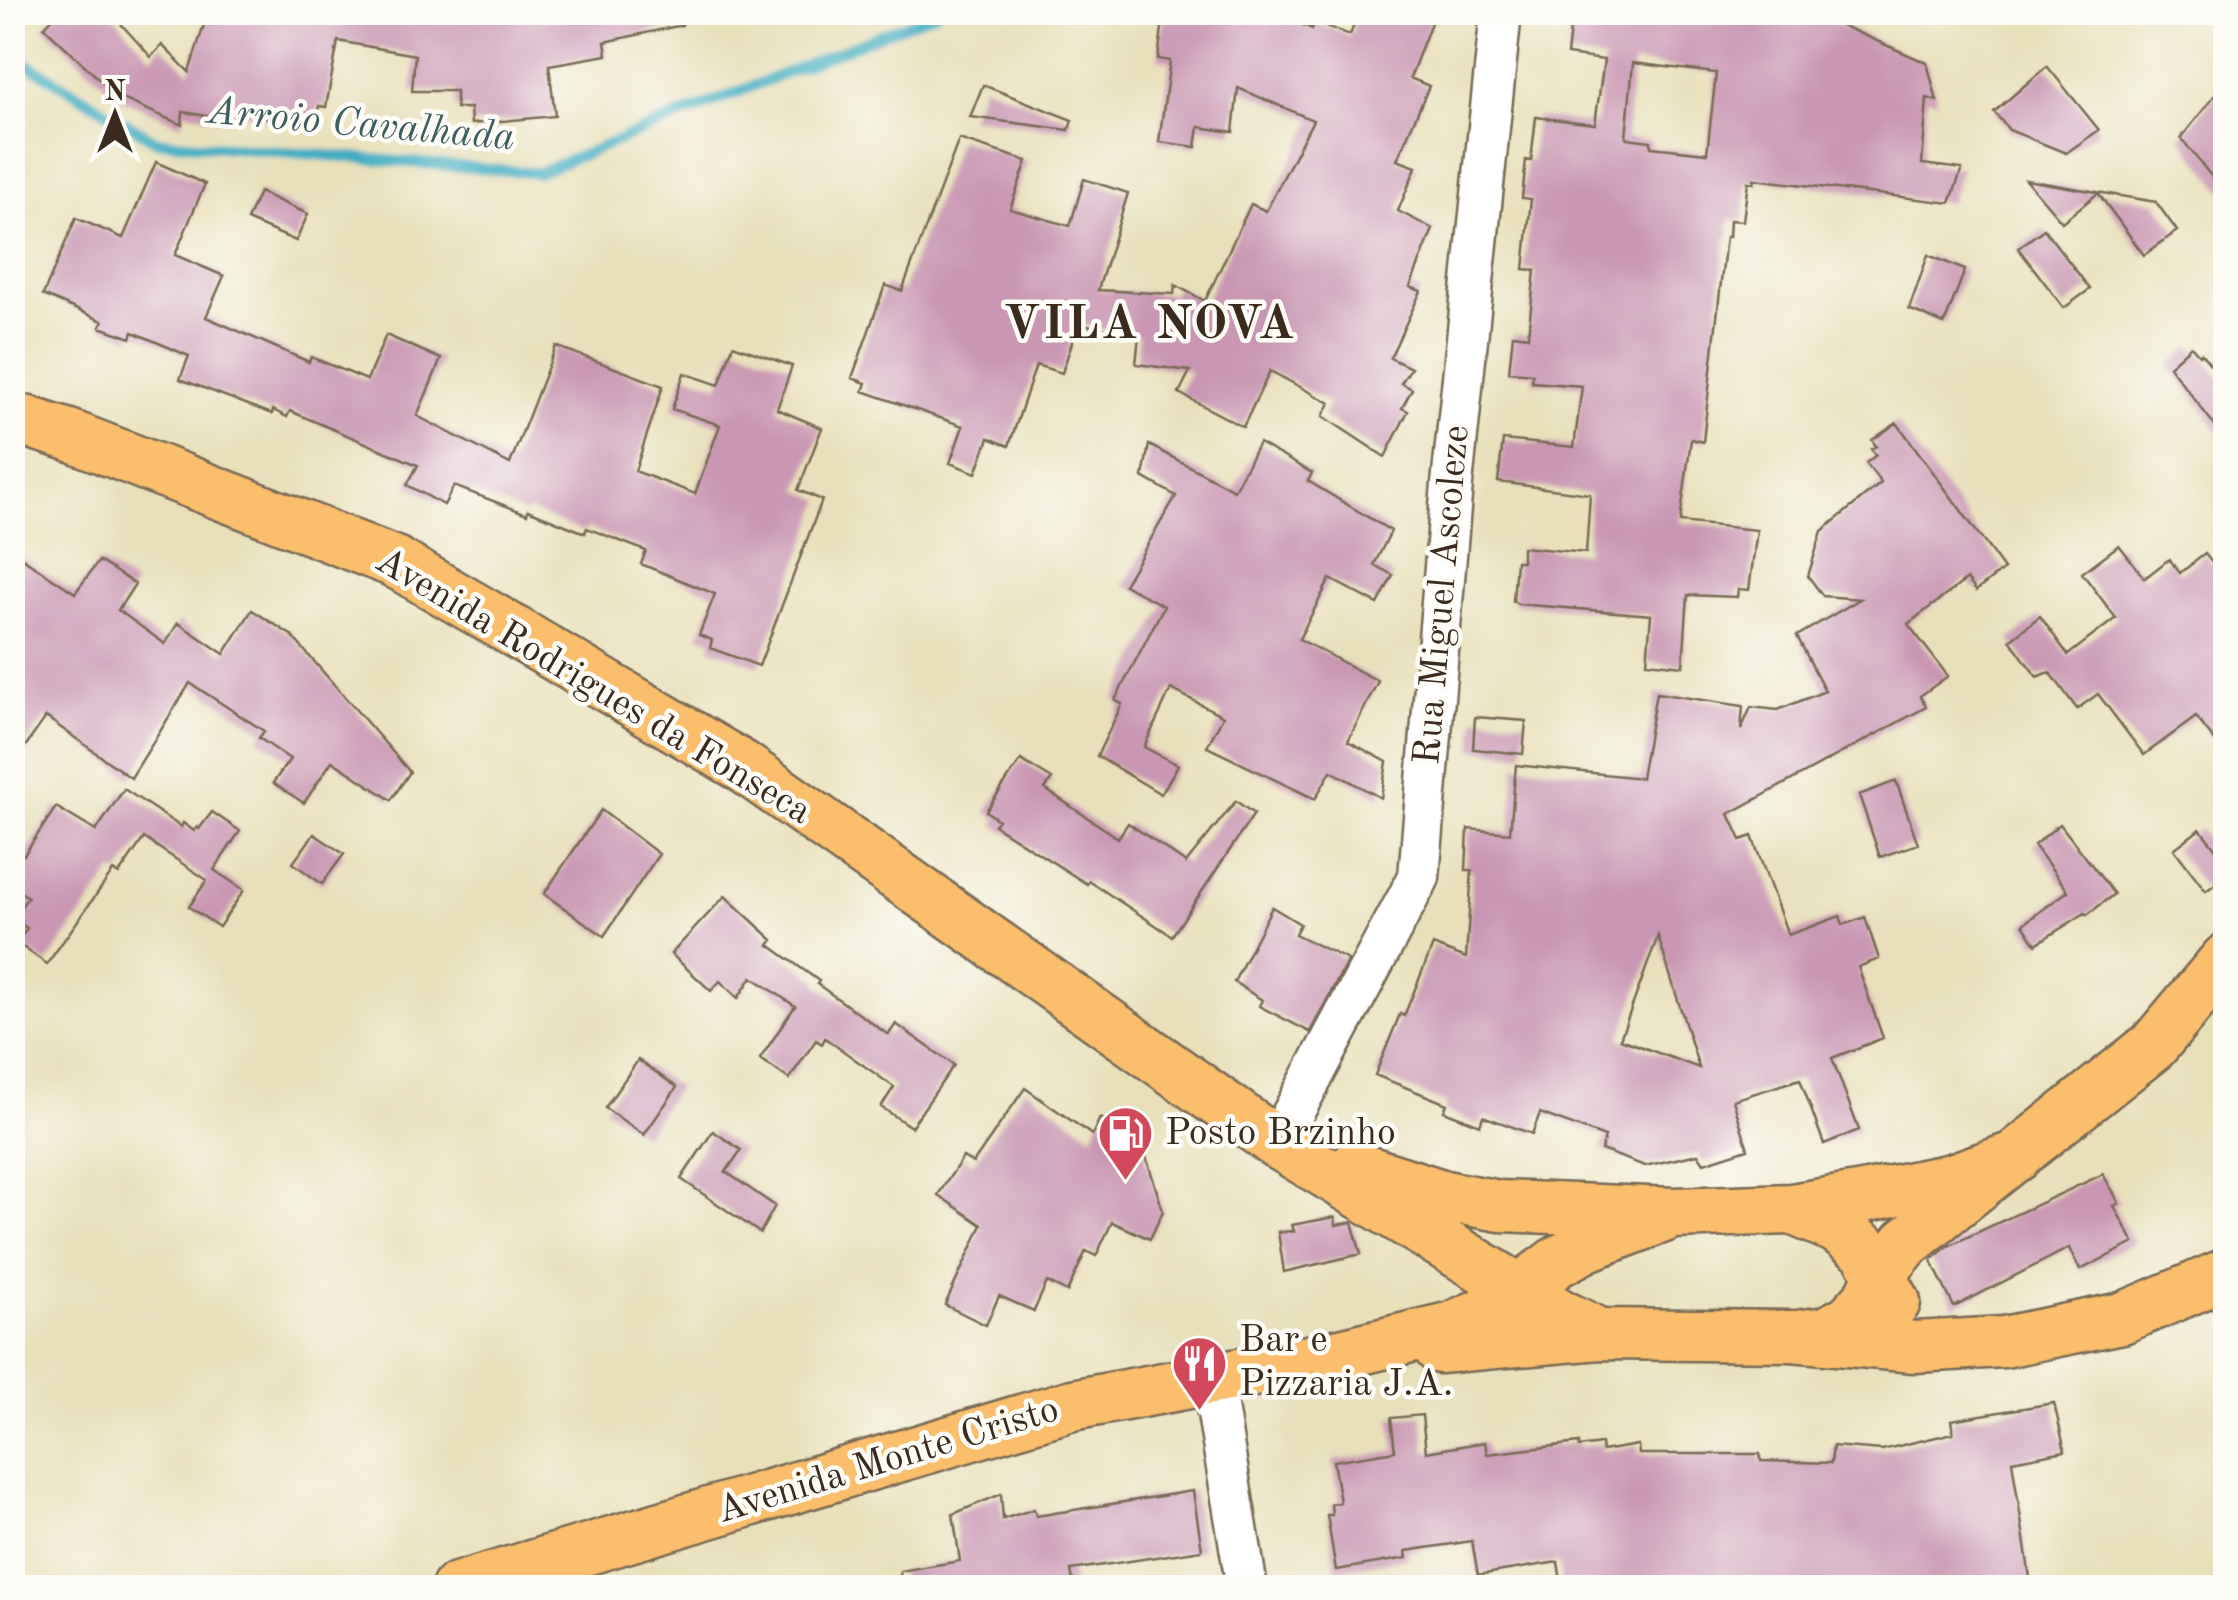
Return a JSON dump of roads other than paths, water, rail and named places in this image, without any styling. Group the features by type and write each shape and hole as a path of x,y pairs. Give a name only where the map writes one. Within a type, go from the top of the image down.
{"main road":[{"name":"Avenida Rodrigues da Fonseca","path":"12,417 69,435 395,562 742,766 1277,1143 1600,1334"},
{"path":"1792,1336 1827,1332 1850,1319 1870,1298 1881,1273 1920,1230 2154,1046 2226,959"},
{"name":"Avenida Rodrigues da Fonseca","path":"1277,1143 1445,1196 1500,1206 1674,1213 1792,1209 1952,1179 2017,1156"},
{"path":"1792,1209 1837,1228 1866,1250 1891,1296 1912,1324 1946,1346"},
{"name":"Avenida Monte Cristo","path":"1324,1358 1452,1327 1493,1309 1572,1254 1674,1213"},
{"path":"1792,1336 1891,1346 2004,1342 2122,1318 2226,1274"},
{"name":"Avenida Monte Cristo","path":"456,1588 1072,1405 1212,1376 1324,1358 1600,1334 1792,1336"}],"street":[{"name":"Rua Miguel Ascoleze","path":"1277,1143 1419,878 1452,484 1501,12"},
{"path":"1212,1376 1247,1588"}],"waterway":[{"name":"Arroio Cavalhada","path":"12,55 156,141 537,173 937,12"}],"place":[{"name":"Posto Brzinho","path":"1126,1183"},
{"name":"Bar e Pizzaria J.A.","path":"1200,1412"}],"district":[{"name":"VILA NOVA","path":"1150,325"}]}
